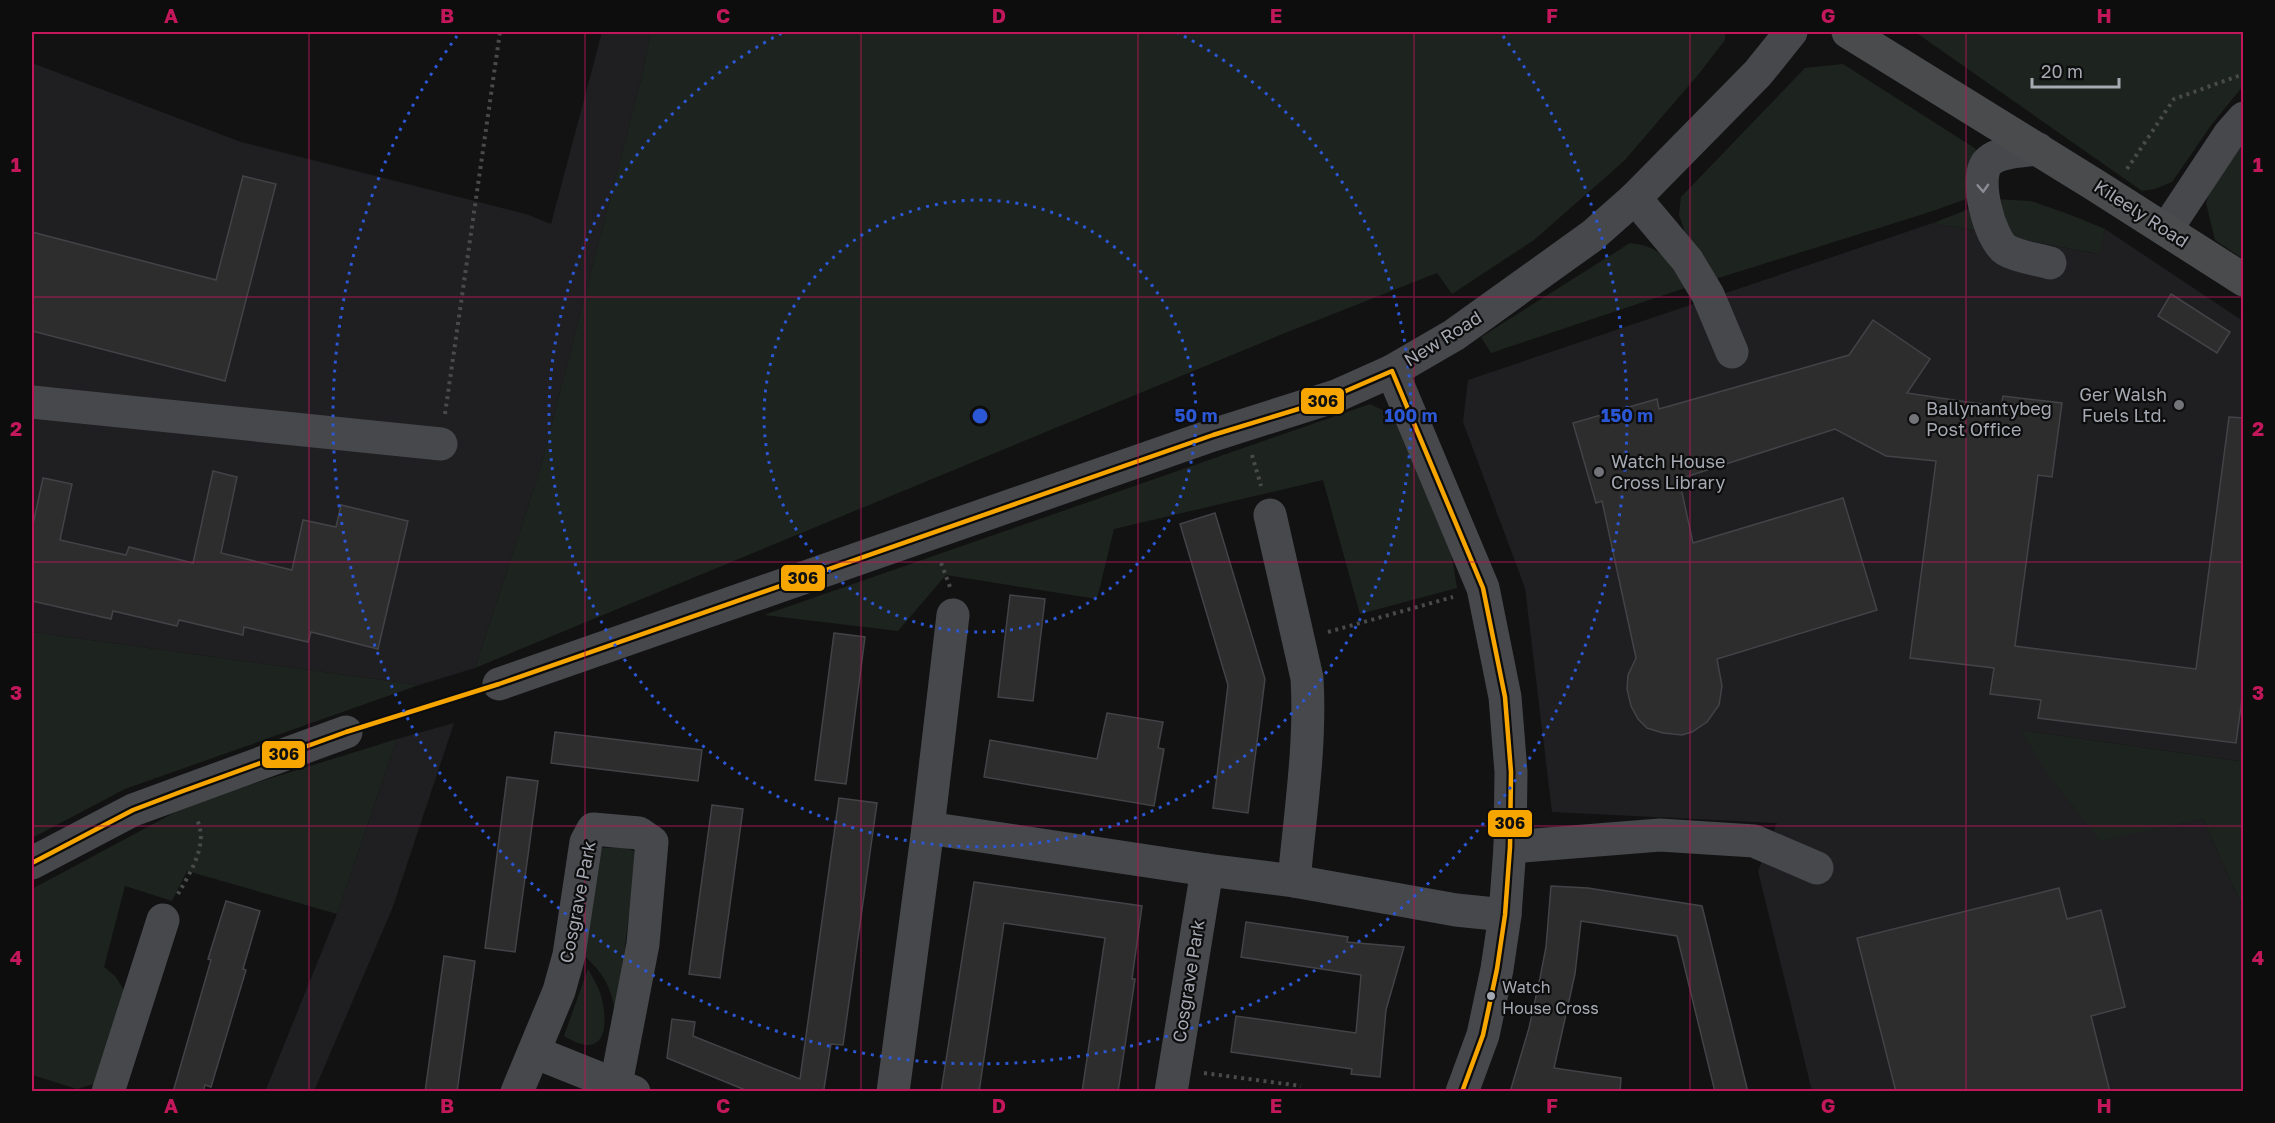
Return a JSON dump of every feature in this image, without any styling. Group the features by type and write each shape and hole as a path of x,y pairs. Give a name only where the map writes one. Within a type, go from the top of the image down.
{"main road":[{"name":"Kileely Road","path":"1848,32 2244,280"}],"street":[{"name":"New Road","path":"499,684 1243,426 1318,403 1392,371 1454,335 1592,236 1635,198 1758,73 1791,32"},
{"path":"2166,230 2229,135 2244,118"},
{"path":"2038,149 2003,155 1989,161 1983,170 1982,186 1997,243 2007,251 2050,263"},
{"path":"1635,198 1687,260 1708,295 1732,352"},
{"path":"1392,371 1483,588 1505,697 1511,772 1510,847 1505,915 1497,969 1483,1035 1462,1092"},
{"path":"32,402 441,444"},
{"path":"1270,514 1307,678 1309,705 1294,880"},
{"path":"892,1092 928,828 952,615"},
{"path":"32,862 133,810 346,732"},
{"path":"928,828 1207,870 1294,880 1456,910 1505,915"},
{"name":"Cosgrave Park","path":"517,1092 559,991 569,955 586,842 593,829 639,833 652,842 643,944 625,1088"},
{"path":"1510,847 1660,835 1754,841 1817,867"},
{"name":"Cosgrave Park","path":"1173,1080 1207,870"},
{"path":"108,1092 163,921"},
{"path":"534,1052 625,1088"}],"path":[{"path":"441,444 500,32"},
{"path":"2110,194 2174,99 2244,74"},
{"path":"1243,426 1270,514"},
{"path":"930,534 952,594 952,615"},
{"path":"1298,641 1483,588"},
{"path":"163,921 196,861 201,828 183,791"},
{"path":"1173,1080 1301,1086"}],"shaded area":[{"path":"602,32 651,32 641,79 539,473 475,668 419,685 32,632 32,63 241,142 526,214 551,224"},
{"path":"651,32 1725,32 1725,40 1624,161 1534,240 1452,294 1437,273 1285,333 475,668 539,473 641,79"},
{"path":"1915,32 2243,32 2243,86 2212,124 2172,182 2155,189 2142,191"},
{"path":"1843,64 1976,149 1967,173 1972,197 1712,280 1685,232 1679,215 1681,197 1805,68"},
{"path":"2243,143 2243,259 2215,240 2206,203 2209,194"},
{"path":"1995,199 2031,201 2105,229 2099,254 1933,223"},
{"path":"1933,223 2098,254 2105,229 2243,321 2244,740 2240,761 2020,730 2100,840 2203,819 2243,908 2243,1091 1812,1091 1758,871 1777,823 1552,812 1525,588 1463,422 1468,380"},
{"path":"1630,243 1658,252 1664,257 1685,288 1491,353 1481,337"},
{"path":"1370,404 1401,419 1448,533 1457,588 1360,614 1323,480 1114,529 1097,599 946,575 898,631 764,615"},
{"path":"32,632 419,685 125,789 32,838"},
{"path":"454,723 392,909 314,1091 265,1092 337,914 397,739"},
{"path":"2020,730 2239,761 2243,740 2243,908 2203,819 2100,841 2050,777"},
{"path":"397,739 337,914 187,871 172,901 125,886 104,967 115,976 124,990 94,1084 77,1089 32,1075 32,889 194,802"},
{"path":"624,847 639,853 617,1018 606,983 597,969 583,955 599,848"},
{"path":"588,969 601,997 604,1024 600,1039 594,1044 586,1045 564,1036"}],"building":[{"path":"243,176 276,184 225,381 32,331 32,232 216,280"},
{"path":"2171,294 2230,332 2217,353 2158,316"},
{"path":"1873,320 1930,359 1907,393 2001,407 2003,396 2062,403 2052,477 2038,475 2015,646 2196,669 2229,417 2244,418 2244,684 2236,743 2038,718 2041,700 1990,694 1994,668 1910,658 1936,461 1886,456 1835,429 1679,479 1693,543 1843,498 1877,610 1717,659 1722,686 1719,705 1707,722 1692,732 1682,735 1663,733 1647,728 1638,719 1631,706 1627,689 1628,675 1636,658 1602,501 1596,503 1573,423 1657,399 1659,409 1849,355"},
{"path":"213,471 237,477 221,553 292,570 303,520 336,527 341,505 408,521 378,649 311,632 308,642 244,627 243,635 179,620 177,626 113,611 111,619 32,601 32,529 43,478 72,484 60,540 126,555 129,547 193,563"},
{"path":"1215,513 1265,679 1248,813 1213,808 1228,685 1180,524"},
{"path":"1010,595 1045,599 1033,701 998,697"},
{"path":"834,633 865,637 846,784 815,780"},
{"path":"1107,713 1163,722 1158,748 1164,749 1154,806 984,777 990,740 1097,759"},
{"path":"555,732 702,750 698,781 551,763"},
{"path":"507,777 538,781 515,952 485,948"},
{"path":"839,798 877,803 843,1045 831,1044 824,1089 828,1092 750,1092 667,1058 672,1019 695,1022 693,1036 800,1079"},
{"path":"712,805 743,809 720,978 689,974"},
{"path":"974,882 1142,906 1132,979 1135,979 1118,1092 1082,1092 1105,938 1004,923 979,1092 941,1092"},
{"path":"1551,886 1588,888 1702,906 1748,1092 1715,1092 1677,936 1581,921 1575,974 1554,1068 1621,1078 1620,1092 1510,1092 1529,1028 1540,978 1546,947"},
{"path":"2059,888 2067,919 2101,910 2125,1007 2091,1016 2110,1092 1896,1092 1857,938"},
{"path":"226,901 260,911 243,969 246,970 211,1087 205,1085 203,1092 173,1092 211,960 208,959"},
{"path":"1246,922 1348,937 1347,942 1404,947 1386,1010 1380,1077 1351,1074 1352,1069 1231,1052 1236,1016 1356,1033 1361,975 1241,957"},
{"path":"444,956 475,961 457,1092 425,1092"}],"transit line":[{"name":"306","path":"32,863 133,810 346,732 499,684 1213,435 1318,403 1392,371 1483,588 1505,697 1511,772 1510,847 1505,915 1497,969 1483,1035 1462,1092"}],"place":[{"name":"Ger Walsh Fuels Ltd.","path":"2179,405"},
{"name":"Ballynantybeg Post Office","path":"1914,419"},
{"name":"Watch House Cross Library","path":"1599,472"},
{"name":"Watch House Cross","path":"1491,996"}]}
